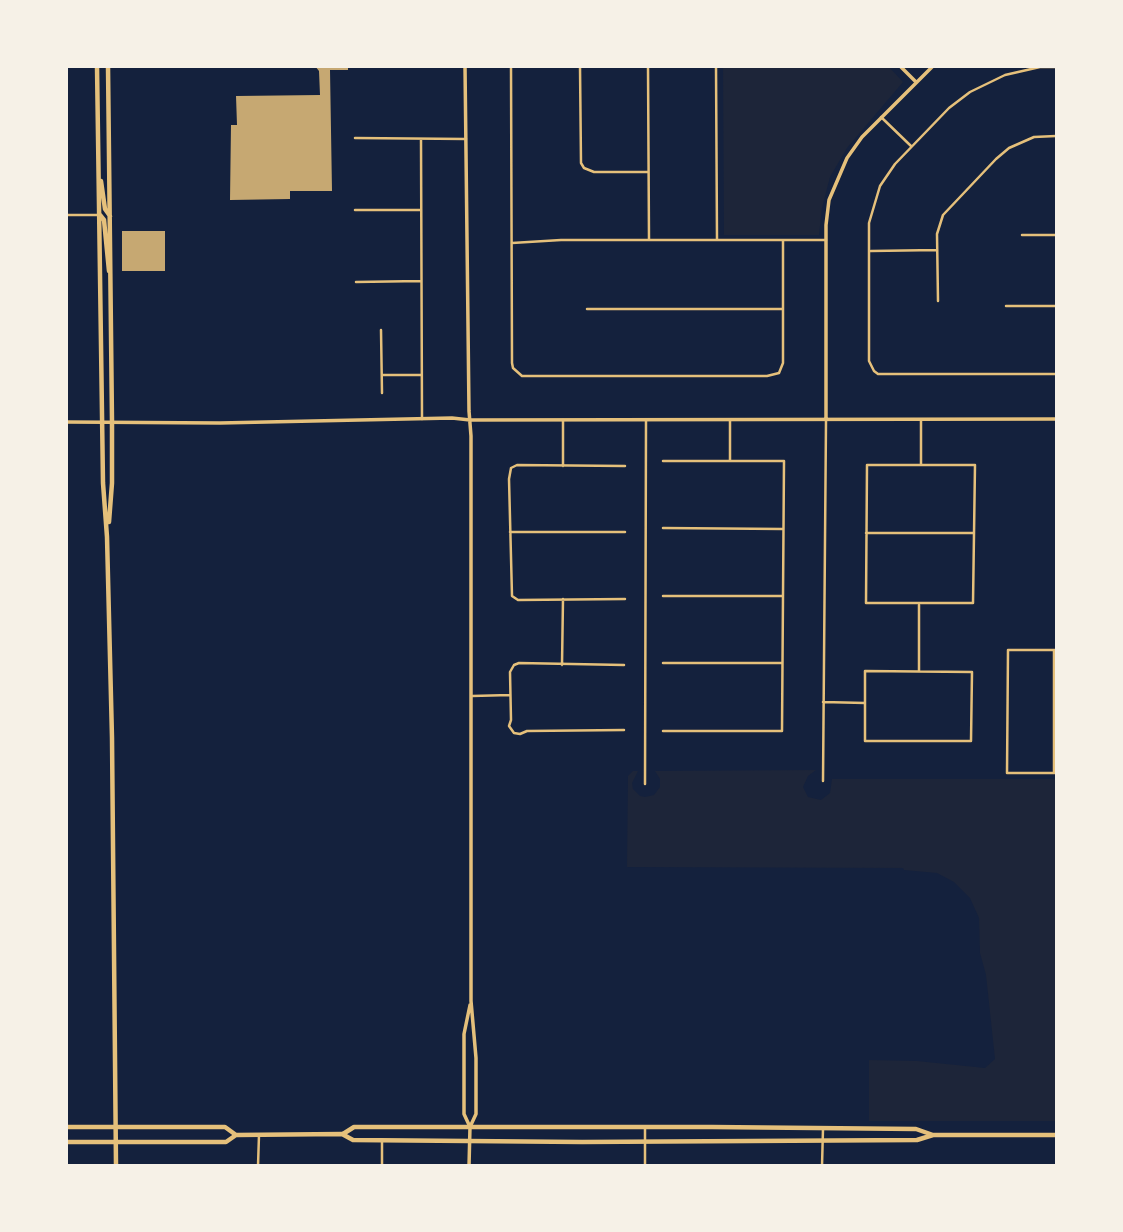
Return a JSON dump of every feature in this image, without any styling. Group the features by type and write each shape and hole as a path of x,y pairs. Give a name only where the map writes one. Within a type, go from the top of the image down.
{"main road":[{"path":"97,66 103,484 107,537 112,738 116,1166"},
{"path":"107,537 112,483 108,66"},
{"path":"98,166 110,217"},
{"path":"100,215 104,220 111,282"},
{"path":"66,1127 225,1127 236,1135"},
{"path":"342,1134 354,1127 645,1127 916,1129 933,1135"},
{"path":"66,1142 226,1142 236,1135 342,1134 354,1140 645,1142 822,1142 917,1140 933,1135 1056,1135"}],"street":[{"path":"465,66 472,696 471,1001 475,1034 475,1114 470,1127 469,1166"},
{"path":"511,66 512,363 522,376 767,376 779,373 783,363 783,240"},
{"path":"580,66 581,163 584,168 594,172 649,172"},
{"path":"648,66 649,240"},
{"path":"716,66 717,240"},
{"path":"900,66 916,82"},
{"path":"822,781 826,240 830,200 847,158 881,117 933,66"},
{"path":"1056,67 1017,71 970,92 949,108 895,164 878,190 871,212 869,251 869,360 878,374 1056,374"},
{"path":"881,117 912,146"},
{"path":"938,301 937,234 941,218 950,205 996,159 1017,144 1045,135 1056,136"},
{"path":"355,138 466,139"},
{"path":"421,139 422,419"},
{"path":"355,210 421,210"},
{"path":"66,215 100,215"},
{"path":"1022,235 1056,234"},
{"path":"512,243 826,240"},
{"path":"869,251 937,250"},
{"path":"356,282 421,281"},
{"path":"1006,306 1056,306"},
{"path":"587,309 783,309"},
{"path":"381,330 382,393"},
{"path":"382,375 422,375"},
{"path":"66,422 1056,419"},
{"path":"563,420 563,466"},
{"path":"645,784 646,420"},
{"path":"730,420 730,461"},
{"path":"921,421 921,465"},
{"path":"663,461 784,461 782,731 663,730"},
{"path":"867,465 921,465 975,465 973,603 866,603 867,465"},
{"path":"625,466 513,466 509,471 510,592 518,600 625,599"},
{"path":"663,528 783,529"},
{"path":"510,532 625,533"},
{"path":"866,533 974,533"},
{"path":"663,596 783,596"},
{"path":"562,665 563,599"},
{"path":"919,603 919,671"},
{"path":"1008,650 1055,650 1055,712 1055,774 1007,773 1008,650"},
{"path":"624,665 519,663 511,668 509,726 517,734 624,730"},
{"path":"663,663 782,663"},
{"path":"865,671 919,671 972,672 971,741 865,741 865,671"},
{"path":"472,696 511,695"},
{"path":"823,702 865,703"},
{"path":"470,1127 464,1114 464,1034 471,1001"},
{"path":"645,1127 645,1166"},
{"path":"822,1166 823,1129"},
{"path":"258,1166 259,1135"},
{"path":"382,1140 382,1166"}],"shaded area":[{"path":"723,67 889,67 903,82 847,148 830,177 819,235 724,235"},
{"path":"816,770 808,776 803,787 808,797 821,800 830,793 832,779 1056,779 1056,1121 869,1121 869,1060 917,1061 985,1068 995,1059 986,975 980,953 979,918 970,898 954,882 937,873 903,868 627,867 628,776 633,771 638,771 632,783 633,789 645,797 654,795 660,787 660,779 655,771"}],"building":[{"path":"315,66 348,66 348,70 330,70 332,191 290,191 290,199 230,200 231,125 237,125 236,96 320,95 319,71"},
{"path":"122,231 165,231 165,271 122,271"}]}
